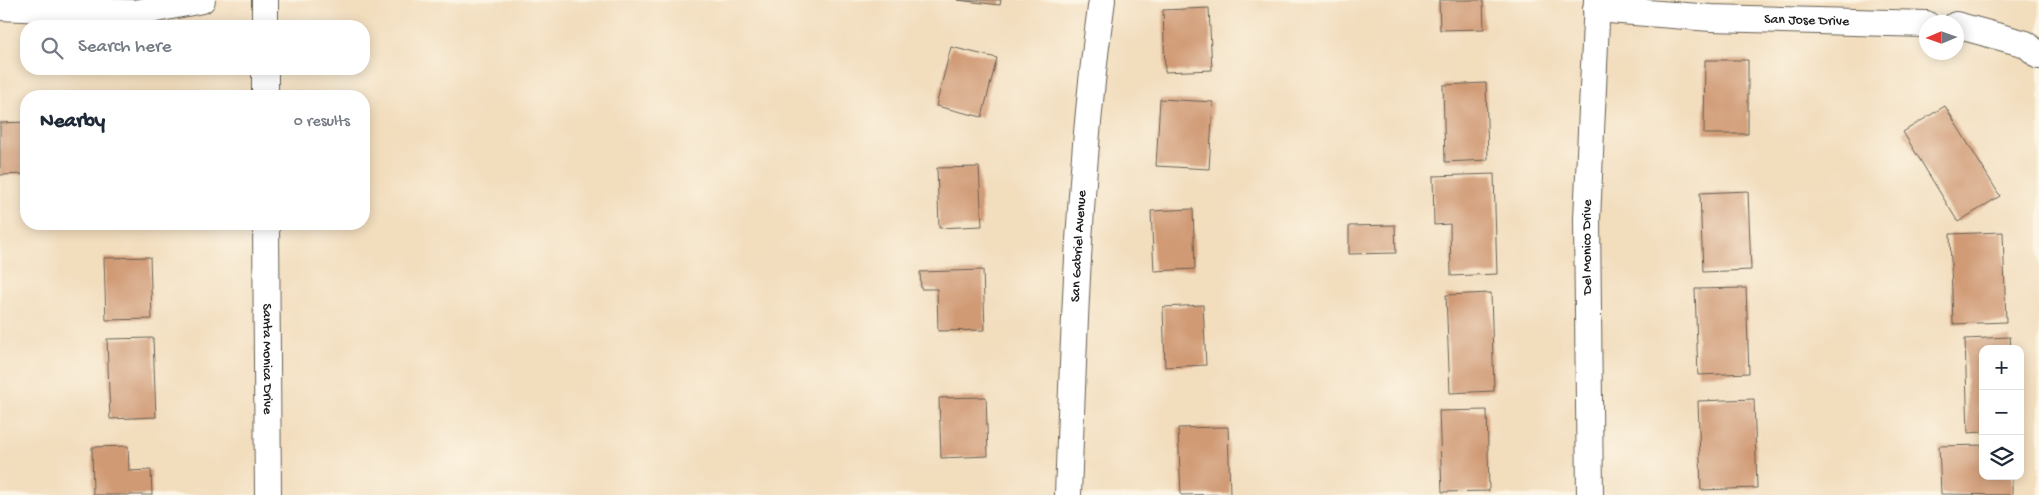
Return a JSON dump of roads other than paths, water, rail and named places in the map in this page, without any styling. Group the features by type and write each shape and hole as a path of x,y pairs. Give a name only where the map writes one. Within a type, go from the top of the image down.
{"street":[{"path":"0,7 135,13 202,0"},
{"path":"264,0 265,20"},
{"name":"San Gabriel Avenue","path":"1068,495 1076,284 1092,76 1102,0"},
{"name":"San Jose Drive","path":"1597,5 1712,18 1919,24"},
{"name":"Del Monico Drive","path":"1590,495 1587,219 1597,5"},
{"path":"1964,27 2026,44 2039,56"},
{"path":"265,75 265,90"},
{"name":"Santa Monica Drive","path":"266,230 268,495"}]}
